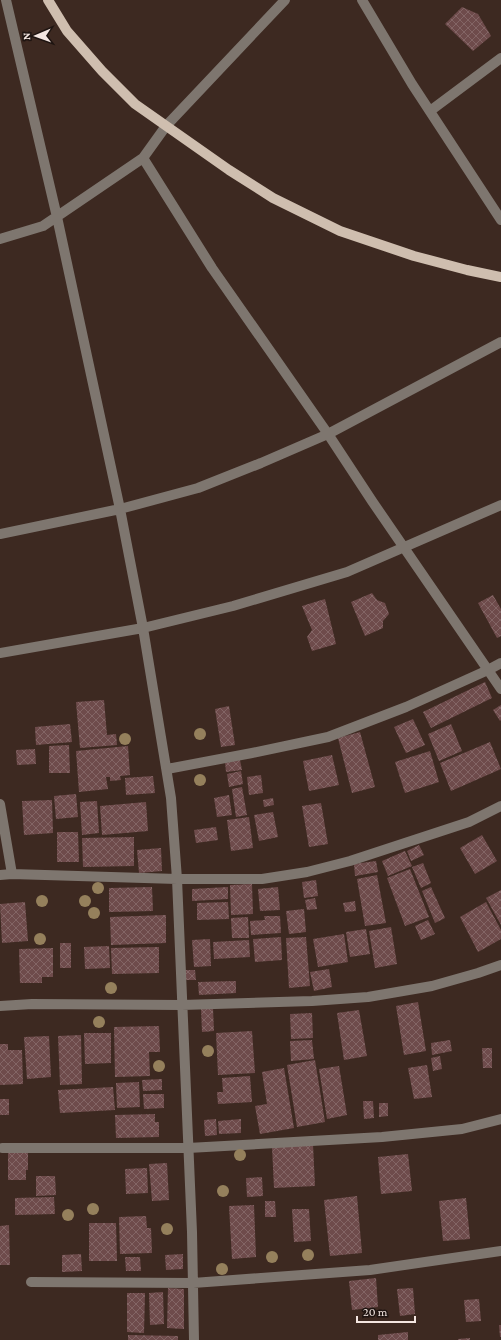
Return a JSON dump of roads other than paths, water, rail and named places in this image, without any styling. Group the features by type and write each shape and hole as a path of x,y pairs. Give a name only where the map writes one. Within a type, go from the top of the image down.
{"main road":[{"path":"48,0 67,31 135,104 229,170 273,198 340,230 414,256 501,277"}],"street":[{"path":"6,0 56,217 120,509 143,628 167,769 171,798 177,879 192,1232 194,1340"},
{"path":"0,239 38,228 143,158 166,126 285,0"},
{"path":"362,0 412,84 501,220"},
{"path":"430,111 501,58"},
{"path":"143,158 212,268 328,434 372,501 501,689"},
{"path":"0,534 120,509 198,488 328,434 501,342"},
{"path":"0,653 143,628 233,606 347,572 501,505"},
{"path":"167,769 328,737 406,707 501,663"},
{"path":"0,804 12,874"},
{"path":"0,875 12,874 177,879 262,879 307,872 350,861 468,822 501,806"},
{"path":"0,1006 32,1004 182,1005 312,1001 368,997 432,986 501,965"},
{"path":"2,1148 188,1148 382,1137 462,1129 501,1120"},
{"path":"31,1282 193,1283 370,1270 501,1251"}]}
